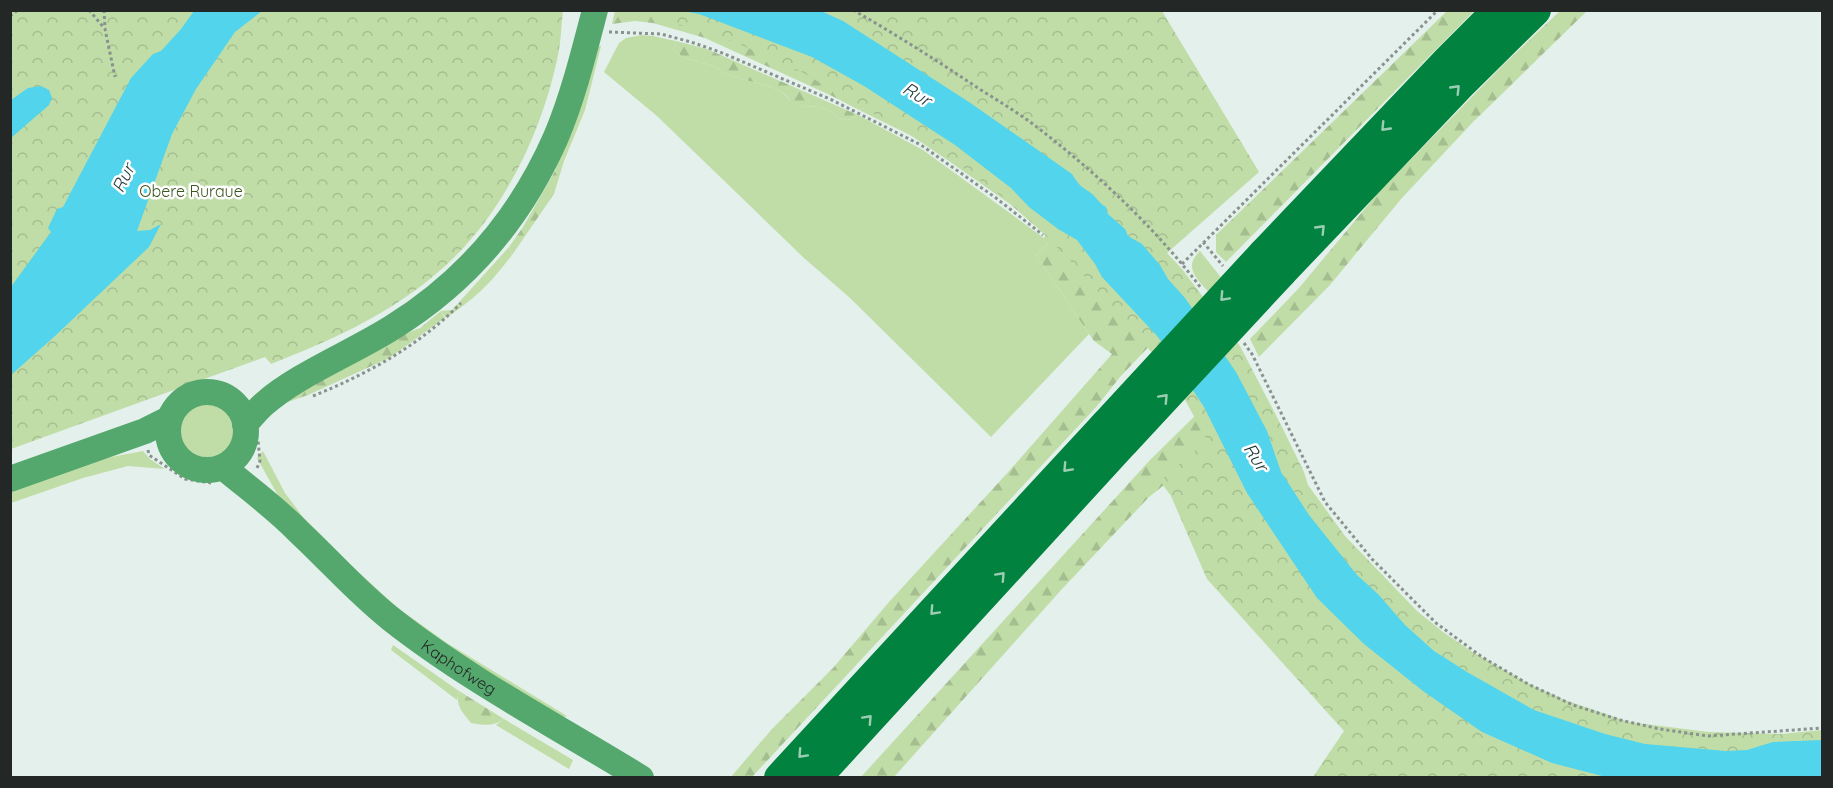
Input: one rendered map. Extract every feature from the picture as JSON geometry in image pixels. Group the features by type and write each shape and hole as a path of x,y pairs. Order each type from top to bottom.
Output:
{"highway":[{"path":"780,777 1115,433 1272,263 1449,60 1499,10"},
{"path":"1272,263 1535,10"},
{"path":"814,777 1115,433"}],"main road":[{"path":"245,424 264,403 298,380 365,345 419,312 462,276 489,247 512,216 555,137 592,20"},
{"path":"230,399 298,380"},
{"path":"207,392 230,399 240,410 245,424 245,442 232,458 208,470 193,468 180,460 171,447 167,433 169,419 179,403 195,393 207,392"},
{"path":"18,476 145,431 169,419"},
{"path":"18,476 147,444 171,447"},
{"name":"Kaphofweg","path":"232,458 298,531 359,592 428,647 641,777"}],"path":[{"path":"10,16 18,10"},
{"path":"89,10 105,29"},
{"path":"104,10 105,29 115,76"},
{"path":"853,10 906,40 1040,129 1133,210 1202,288"},
{"path":"1182,264 1438,10"},
{"path":"592,20 691,42 832,100 921,145 996,198 1043,235"},
{"path":"1203,242 1227,271"},
{"path":"1238,335 1252,354 1325,502 1372,559 1436,623 1482,657 1528,684 1573,705 1620,720 1660,729 1708,736 1822,728"}],"green space":[{"path":"683,10 873,91 864,108 859,110 705,38 653,23 635,21 612,24 615,11"},
{"path":"1561,10 1587,11 1472,123 1401,199 1330,285 1259,357 1250,339 1299,288 1378,193 1502,66"},
{"name":"Obere Ruraue","path":"11,11 563,11 558,54 549,91 527,151 512,180 476,233 455,257 431,278 374,317 292,356 271,364 265,357 11,449"},
{"path":"637,11 1162,11 1259,172 1167,253 1182,269 1240,346 1304,472 1308,485 1345,536 1417,611 1443,632 1471,651 1531,685 1565,700 1629,722 1709,732 1781,734 1822,730 1822,777 1313,777 1344,731 1207,579 1171,496 1160,481 1207,440 1178,387 1162,364 1080,271 1042,232 1000,195 948,157 800,71 732,41"},
{"path":"1447,11 1474,11 1226,262 1216,252 1216,235"},
{"path":"642,35 676,41 673,50 685,58 714,66 727,75 771,87 803,106 820,107 830,111 838,118 848,120 858,115 923,150 1044,238 1046,234 1010,204 946,159 912,136 859,110 864,108 873,91 913,119 1051,237 1046,246 1036,255 1089,334 991,437 849,297 804,258 657,116 604,72 619,43 626,38"},
{"path":"676,41 707,49 858,115 848,120 838,118 830,111 820,107 794,103 782,92 771,87 727,75 714,66 685,58 673,50"},
{"path":"596,45 601,46 585,110 564,161 559,151"},
{"path":"559,151 564,161 554,194 512,255 509,247 556,169"},
{"path":"1051,237 1158,337 1120,377 1097,406 752,777 730,778 772,729 833,668 889,602 1112,354 1094,341 1036,255 1046,246"},
{"path":"509,247 512,255 497,274 466,304 446,318 441,311 452,310"},
{"path":"1200,251 1223,280 1210,294 1192,268 1192,263"},
{"path":"441,311 445,318 389,358 308,395 285,403 274,404 394,338 420,328"},
{"path":"199,402 211,402 226,410 234,425 234,437 226,452 211,460 199,460 184,452 176,437 176,425 184,410"},
{"path":"1204,407 1247,493 1202,455 1149,497 1062,589 894,777 860,778 1150,460"},
{"path":"143,451 165,469 128,466 83,478 11,503 10,490 106,458"},
{"path":"263,451 285,493 303,517 398,608 447,643 567,716 558,719 413,627 280,499 257,458"},
{"path":"393,645 459,691 457,700 391,650"},
{"path":"459,691 504,719 484,725 471,723 459,704"},
{"path":"504,719 573,760 569,769 496,725"}],"water":[{"name":"Rur","path":"194,11 262,11 235,32 196,89 172,134 137,231 150,230 161,224 149,247 11,375 10,289 51,232 48,228 57,209 63,207 131,78 153,54 161,51"},
{"name":"Rur","path":"683,11 821,11 843,21 969,102 1072,174 1080,185 1106,207 1108,214 1125,229 1128,236 1142,244 1185,298 1236,372 1267,431 1281,472 1309,515 1357,575 1378,594 1405,625 1434,651 1534,710 1605,734 1645,744 1726,751 1747,750 1773,742 1822,740 1822,777 1606,777 1552,763 1482,732 1423,691 1364,644 1317,598 1247,493 1204,407 1158,337 1102,277 1077,240 1029,207 1011,188 955,145 864,86 812,57 699,14"},
{"path":"41,86 49,90 52,98 49,105 11,138 11,100 28,88"}]}
